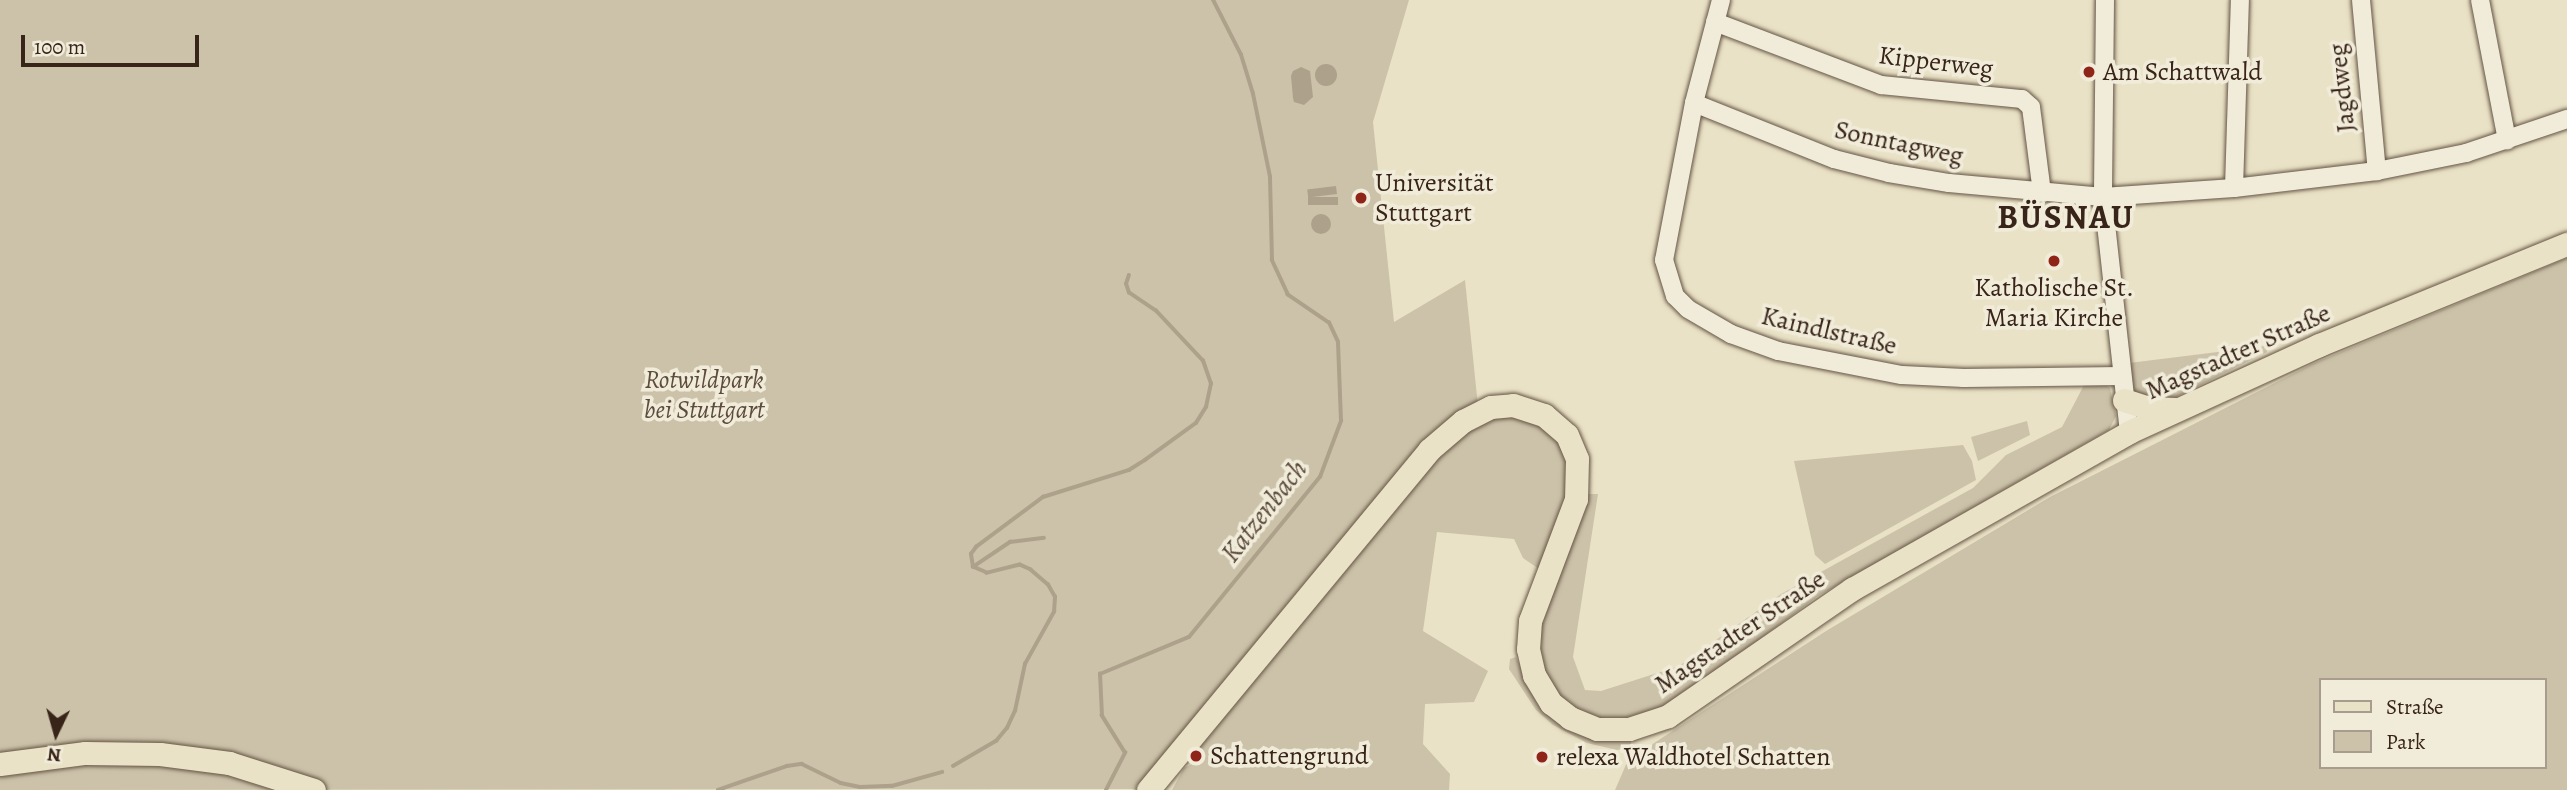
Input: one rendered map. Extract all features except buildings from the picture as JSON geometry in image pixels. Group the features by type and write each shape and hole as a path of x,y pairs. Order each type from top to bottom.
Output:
{"main road":[{"name":"Magstadter Straße","path":"1148,790 1429,450 1463,421 1492,407 1522,407 1544,415 1559,426 1574,451 1578,480 1576,499 1533,609 1528,649 1534,675 1550,703 1579,723 1609,730 1638,727 1668,716 1852,589 2129,432 2319,345 2567,244"},
{"path":"2123,400 2149,408 2178,409"},
{"path":"0,764 85,753 160,754 229,763 314,790"}],"street":[{"name":"Kaindlstraße","path":"1721,0 1693,103 1664,260 1675,296 1707,322 1777,351 1902,375 1964,379 2121,376"},
{"path":"2105,0 2103,197 2123,400 2129,432"},
{"path":"2234,188 2240,0"},
{"name":"Jagdweg","path":"2361,0 2377,171"},
{"path":"2480,0 2507,140"},
{"name":"Kipperweg","path":"1714,22 1881,85 2022,99 2031,107 2042,193"},
{"name":"Sonntagweg","path":"1693,103 1826,156 1889,173 2042,193 2103,197"},
{"path":"2103,197 2234,188 2377,171 2466,153 2567,119"}],"green space":[{"name":"Rotwildpark bei Stuttgart","path":"0,0 1409,0 1373,122 1394,322 1465,280 1478,406 1419,447 1137,789 0,790"},
{"path":"2567,258 2567,790 1615,790 1628,760 1826,631 2050,497 2312,364"},
{"path":"2266,346 2267,352 2174,398 2138,397 2133,388 2129,363"},
{"path":"2103,383 2110,388 2116,416 2109,430 1818,596 1673,704 1634,720 1600,720 1572,708 1550,687 1538,655 1538,632 1585,494 1598,494 1573,657 1585,690 1601,691 1679,666 1781,594 1973,488 2006,455 2062,427 2084,385"},
{"path":"1511,414 1550,429 1568,455 1570,486 1539,569 1523,558 1514,539 1437,532 1423,631 1488,671 1474,702 1425,704 1423,744 1450,774 1449,790 1172,790 1184,768 1194,763 1192,761 1200,750 1201,737 1417,474 1482,419"},
{"path":"2027,421 2030,435 1978,461 1971,437"},
{"path":"1963,445 1972,461 1976,480 1825,564 1815,555 1794,461"},
{"path":"1516,657 1529,687 1631,739 1631,747 1617,750 1587,743 1553,725 1536,710 1509,669 1510,659"}],"shaded area":[{"path":"1322,64 1330,64 1337,71 1337,79 1330,86 1322,86 1315,79 1315,71"},
{"path":"1301,67 1310,71 1313,97 1304,105 1294,102 1291,76 1293,71"},
{"path":"1336,186 1337,194 1308,197 1307,190"},
{"path":"1308,197 1338,197 1338,205 1308,205"},
{"path":"1317,214 1325,214 1331,224 1325,234 1317,234 1311,228 1311,220"}],"waterway":[{"name":"Katzenbach","path":"1106,790 1125,753 1102,716 1100,674 1189,637 1320,477 1341,421 1338,342 1329,323 1288,295 1272,260 1270,177 1253,94 1241,55 1213,0"},
{"path":"953,766 996,741 1007,728 1015,711 1025,664 1054,612 1055,597 1048,585 1031,570 1020,565 987,573 973,567 971,554 976,547 1043,497 1129,470 1145,460 1196,423 1206,407 1211,384 1203,361 1156,311 1129,293 1126,284 1129,275"},
{"path":"973,567 1010,542 1044,538"},
{"path":"718,790 787,766 802,764 841,783 860,787 892,786 942,772"}],"place":[{"name":"Am Schattwald","path":"2089,72"},
{"name":"Universität Stuttgart","path":"1361,198"},
{"name":"Katholische St. Maria Kirche","path":"2054,261"},
{"name":"Schattengrund","path":"1196,756"},
{"name":"relexa Waldhotel Schatten","path":"1542,757"}],"district":[{"name":"BÜSNAU","path":"2066,217"}]}
